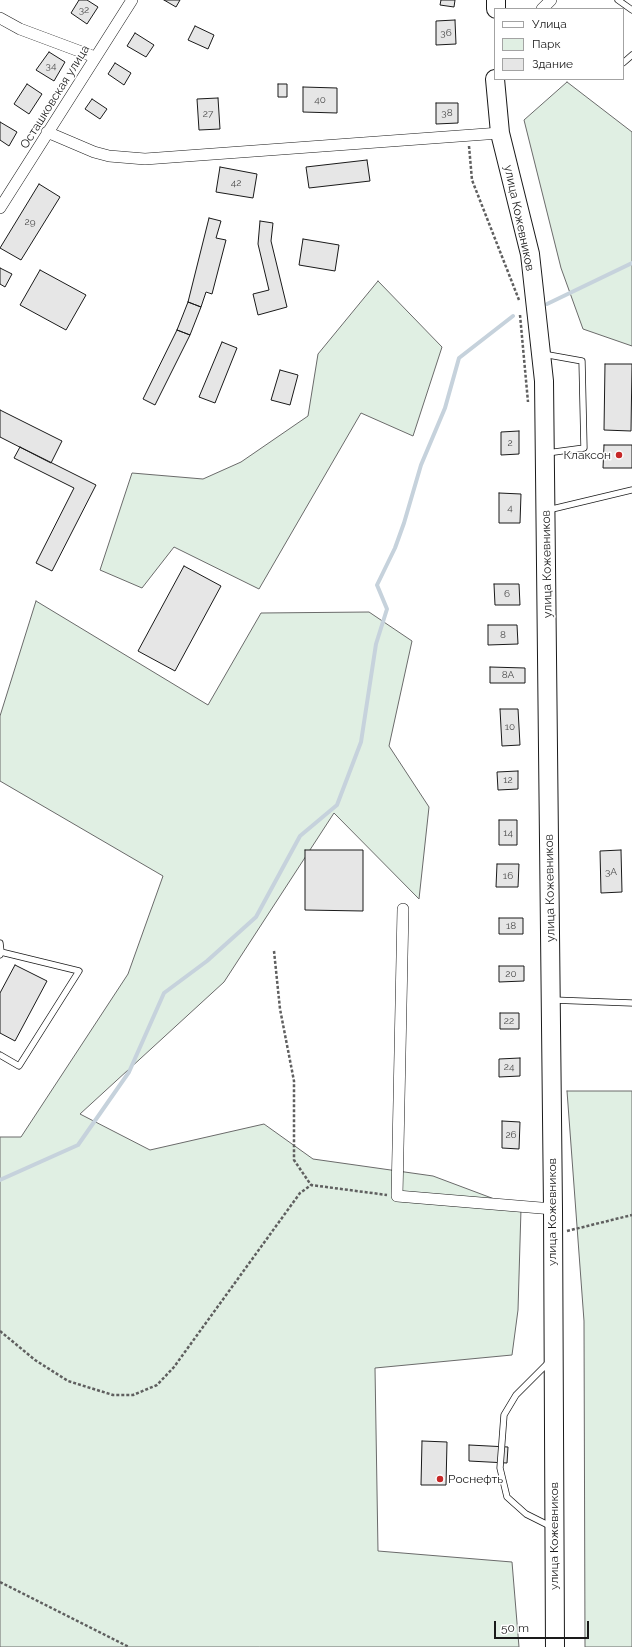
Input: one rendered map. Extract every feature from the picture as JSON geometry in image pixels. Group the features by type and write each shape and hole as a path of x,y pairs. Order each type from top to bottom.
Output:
{"main road":[{"name":"улица Кожевников","path":"495,80 500,133 530,254 544,381 553,1209 555,1647"}],"street":[{"name":"Осташковская улица","path":"0,208 132,0"},
{"path":"543,8 551,0"},
{"path":"0,18 20,29 95,57"},
{"path":"47,132 94,152 108,156 144,159 500,133"},
{"path":"403,909 397,1196 553,1209"}],"lane":[{"path":"618,0 632,10"},
{"path":"624,62 632,55"},
{"path":"541,353 582,361 584,448 545,453"},
{"path":"546,511 632,490"},
{"path":"0,943 1,954 79,970 19,1066 0,1055"},
{"path":"551,1000 632,1003"},
{"path":"553,1357 516,1395 504,1415 500,1468 508,1497 526,1514 554,1528"}],"path":[{"path":"274,951 280,1009 294,1081 294,1160 311,1185"},
{"path":"0,1331 35,1360 68,1381 113,1395 133,1395 157,1385 174,1367 300,1193 311,1185 397,1196"},
{"path":"552,1234 632,1215"},
{"path":"0,1582 129,1647"}],"green space":[{"path":"567,82 632,132 632,346 583,329 561,268 524,120"},
{"path":"378,281 442,347 413,436 361,413 259,589 174,547 142,588 100,570 132,473 203,479 241,462 308,416 318,354"},
{"path":"36,601 208,705 261,613 369,612 412,641 389,746 429,807 419,899 334,813 224,982 80,1114 150,1150 264,1124 313,1159 433,1176 521,1209 518,1310 512,1355 375,1368 378,1551 512,1562 519,1647 0,1647 0,1137 21,1137 128,974 163,876 0,781 0,716"},
{"path":"567,1091 632,1091 632,1647 585,1647 584,1321"}],"building":[{"path":"79,0 87,0 98,7 87,24 71,13"},
{"path":"164,0 180,0 176,7"},
{"path":"441,0 455,0 454,7 440,5"},
{"path":"455,20 456,44 436,45 436,21"},
{"path":"195,26 214,35 208,49 188,40"},
{"path":"135,33 154,45 146,57 127,46"},
{"path":"49,52 65,62 54,81 36,70"},
{"path":"115,63 131,73 124,85 108,74"},
{"path":"27,84 42,94 29,114 14,104"},
{"path":"278,84 287,84 287,97 278,97"},
{"path":"303,87 337,88 337,113 303,112"},
{"path":"218,98 220,129 199,130 197,99"},
{"path":"92,99 107,109 100,119 85,109"},
{"path":"436,103 458,103 458,123 436,124"},
{"path":"0,122 17,132 9,146 0,140"},
{"path":"367,160 370,181 309,188 306,167"},
{"path":"220,167 257,174 253,198 216,192"},
{"path":"39,184 60,197 21,260 0,248"},
{"path":"209,218 221,221 216,238 226,240 212,294 206,292 201,307 188,302"},
{"path":"260,221 273,223 271,241 287,307 258,315 253,294 269,290 258,244"},
{"path":"303,239 339,245 335,271 299,265"},
{"path":"0,268 12,274 5,287 0,284"},
{"path":"40,270 86,295 66,330 20,305"},
{"path":"188,302 201,307 190,335 177,330"},
{"path":"177,330 190,335 155,405 143,399"},
{"path":"222,342 237,348 215,403 199,397"},
{"path":"605,364 632,364 631,431 604,430"},
{"path":"280,370 298,375 290,405 271,400"},
{"path":"0,410 62,441 51,463 0,437"},
{"path":"519,431 519,454 501,455 501,432"},
{"path":"604,445 632,445 632,468 603,468"},
{"path":"20,447 96,485 52,571 36,563 74,488 14,458"},
{"path":"499,493 521,494 520,523 499,523"},
{"path":"184,566 221,586 175,671 138,651"},
{"path":"494,584 519,584 520,605 495,605"},
{"path":"488,625 517,625 518,644 488,645"},
{"path":"490,667 525,668 525,683 490,683"},
{"path":"500,709 518,709 520,745 502,746"},
{"path":"518,771 518,789 498,790 497,772"},
{"path":"499,820 517,820 517,845 499,845"},
{"path":"305,850 363,850 363,911 305,910"},
{"path":"621,850 622,892 601,893 600,851"},
{"path":"497,864 519,864 518,887 496,887"},
{"path":"499,918 523,918 523,934 499,934"},
{"path":"15,965 47,981 15,1041 0,1033 0,993"},
{"path":"499,966 524,966 524,981 499,982"},
{"path":"500,1013 519,1013 519,1029 500,1029"},
{"path":"520,1058 520,1076 499,1077 499,1059"},
{"path":"502,1121 520,1122 519,1149 502,1148"},
{"path":"422,1441 447,1442 446,1485 421,1485"},
{"path":"469,1445 508,1447 507,1463 469,1461"}],"waterway":[{"path":"547,304 632,263"},
{"path":"0,1180 78,1145 129,1072 164,993 207,961 256,917 300,836 337,805 361,742 376,644 387,609 377,585 395,548 421,465 445,408 459,358 513,316"}],"place":[{"name":"Клаксон","path":"619,455"},
{"name":"Роснефть","path":"440,1479"}]}
